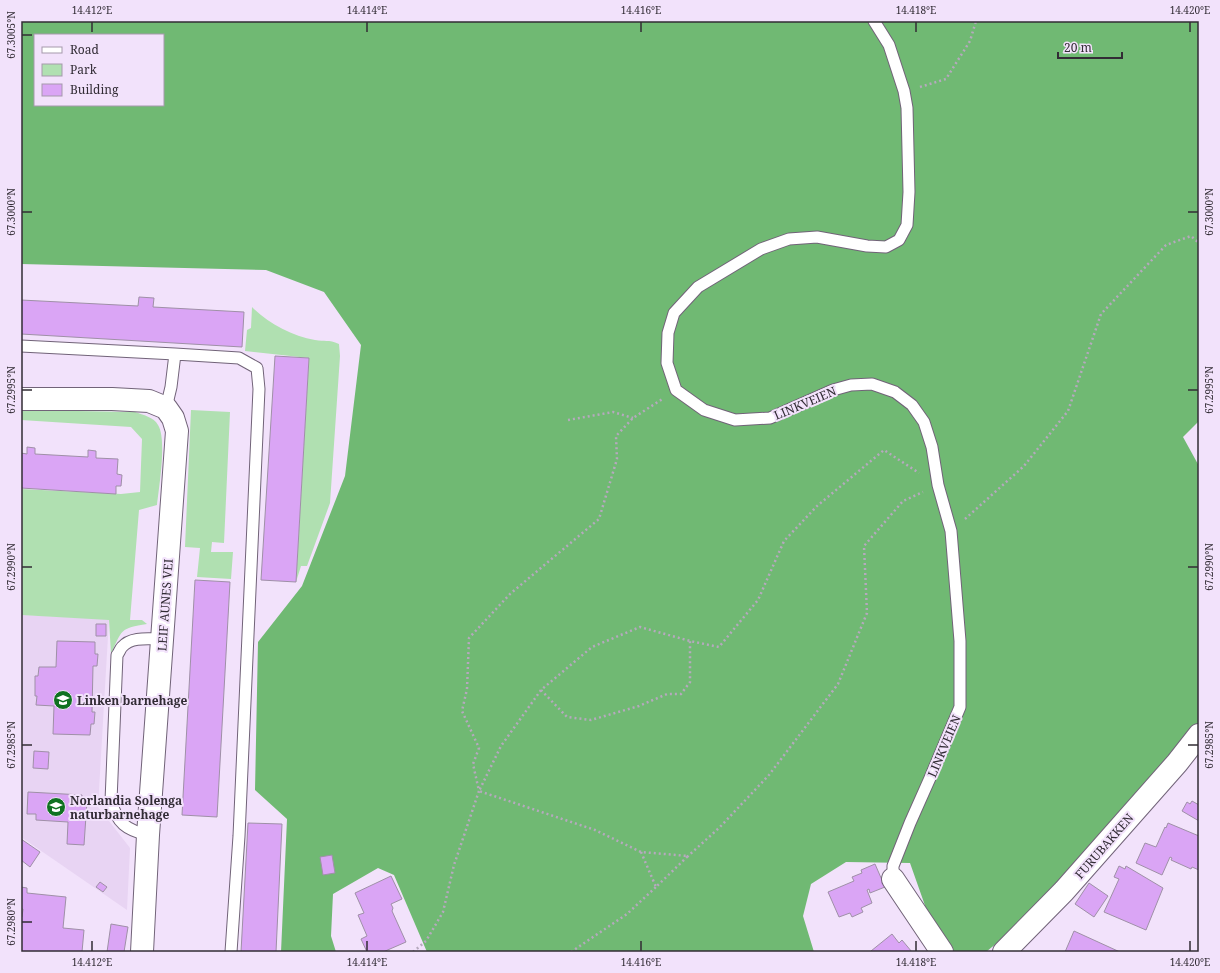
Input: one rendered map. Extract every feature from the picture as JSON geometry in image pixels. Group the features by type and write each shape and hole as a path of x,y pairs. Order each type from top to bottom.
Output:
{"street":[{"path":"21,399 112,399 149,401 166,408"},
{"name":"LEIF AUNES VEI","path":"142,952 148,835 177,431 173,418 166,408"},
{"name":"FURUBAKKEN","path":"1004,952 1064,891 1177,763 1199,735"},
{"name":"LINKVEIEN","path":"893,879 942,952"}],"lane":[{"path":"676,390 667,363 668,333 674,313 698,287 761,249 789,239 817,237 867,246 886,247 899,240 907,225 909,192 907,108 904,91 889,45 874,21"},
{"path":"21,346 239,358 257,368 259,389 239,828 231,952"},
{"path":"166,408 172,387 175,354"},
{"name":"LINKVEIEN","path":"676,390 704,410 735,420 770,418 833,390 851,385 872,384 895,392 912,405 924,422 932,447 938,485 951,531 960,641 960,707 893,866 893,879"},
{"path":"148,835 134,832 123,824 114,812 111,801 117,655 121,647 128,642 141,639 162,639"}],"path":[{"path":"904,91 946,79 970,41 976,21"},
{"path":"951,531 1024,466 1068,411 1101,314 1166,246 1191,236 1199,243"},
{"path":"479,791 472,764 479,748 462,711 467,689 469,638 510,594 599,519 617,459 616,436 633,418 676,390"},
{"path":"568,420 613,412 633,418"},
{"path":"413,952 426,941 443,912 454,865 479,791 501,746 541,690 592,647 640,627 690,641 720,647 758,600 784,541 817,506 884,450 938,485"},
{"path":"571,952 627,914 720,827 769,775 838,684 867,613 864,546 903,501 938,485"},
{"path":"541,690 567,717 591,720 640,706 667,694 681,694 690,682 690,641"},
{"path":"479,791 595,830 641,852 688,856"},
{"path":"641,852 656,887"}],"shaded area":[{"name":"Linken barnehage","path":"21,615 109,619 98,807 130,848 127,910 21,837"}],"green space":[{"path":"21,21 1199,21 1199,421 1183,437 1199,466 1199,726 1049,892 1004,937 986,952 952,952 928,914 910,863 846,862 811,884 803,916 814,952 427,952 394,875 378,868 333,894 331,936 336,952 281,952 287,819 255,790 258,642 302,586 345,476 361,345 324,292 266,270 21,264"},
{"path":"252,307 265,318 289,332 318,341 339,344 340,356 330,503 307,566 301,566 296,582 309,358 245,351 247,330 251,328"},
{"path":"21,410 135,412 154,420 161,432 162,464 157,505 139,510 130,620 142,620 147,624 132,627 123,632 117,640 111,654 109,620 21,615 21,489 121,494 140,492 142,439 131,427 21,420"},
{"path":"191,410 230,412 224,543 212,542 211,552 233,552 231,579 197,577 200,548 185,547"}],"building":[{"path":"139,297 154,298 153,307 244,312 242,347 21,334 21,300 138,306"},
{"path":"275,356 309,358 296,582 261,580"},
{"path":"27,447 35,448 35,454 88,457 88,450 96,451 96,458 118,459 117,474 122,475 121,486 116,486 116,494 21,488 21,453 27,454"},
{"path":"195,580 230,582 217,817 182,815"},
{"path":"96,624 106,624 106,636 96,636"},
{"path":"57,641 95,642 95,654 98,654 97,666 93,666 92,712 95,712 94,724 91,724 90,735 53,734 54,706 36,705 37,696 35,696 35,676 38,676 39,667 56,667"},
{"path":"34,751 49,752 48,769 33,768"},
{"path":"28,792 82,795 82,800 87,801 84,845 67,844 68,822 36,820 36,814 27,814"},
{"path":"1192,801 1199,805 1199,821 1182,811 1187,802 1190,804"},
{"path":"248,823 282,824 276,952 241,952"},
{"path":"1168,823 1199,836 1199,870 1192,867 1191,869 1171,860 1172,858 1170,857 1162,875 1136,863 1145,843 1156,847"},
{"path":"21,839 40,852 30,867 21,860"},
{"path":"332,855 335,873 323,875 320,857"},
{"path":"875,864 885,887 870,893 869,889 867,890 872,903 861,908 863,912 852,917 850,913 839,917 828,892 854,881 852,877 862,873 861,870"},
{"path":"1119,866 1125,869 1126,866 1163,888 1146,930 1104,912 1119,879 1114,877"},
{"path":"391,876 402,899 391,904 393,908 392,911 406,942 383,952 367,952 361,939 367,936 358,915 364,913 355,893"},
{"path":"100,882 107,887 103,892 96,887"},
{"path":"1089,883 1108,896 1094,917 1075,904"},
{"path":"21,887 27,888 27,893 66,897 63,928 84,930 82,952 21,952 21,917 23,909 21,909"},
{"path":"111,924 128,927 124,952 107,952"},
{"path":"1074,931 1120,952 1065,952"},
{"path":"892,934 899,943 902,940 912,952 871,951"}],"place":[{"name":"Linken barnehage","path":"63,700"},
{"name":"Norlandia Solenga naturbarnehage","path":"56,807"}]}
